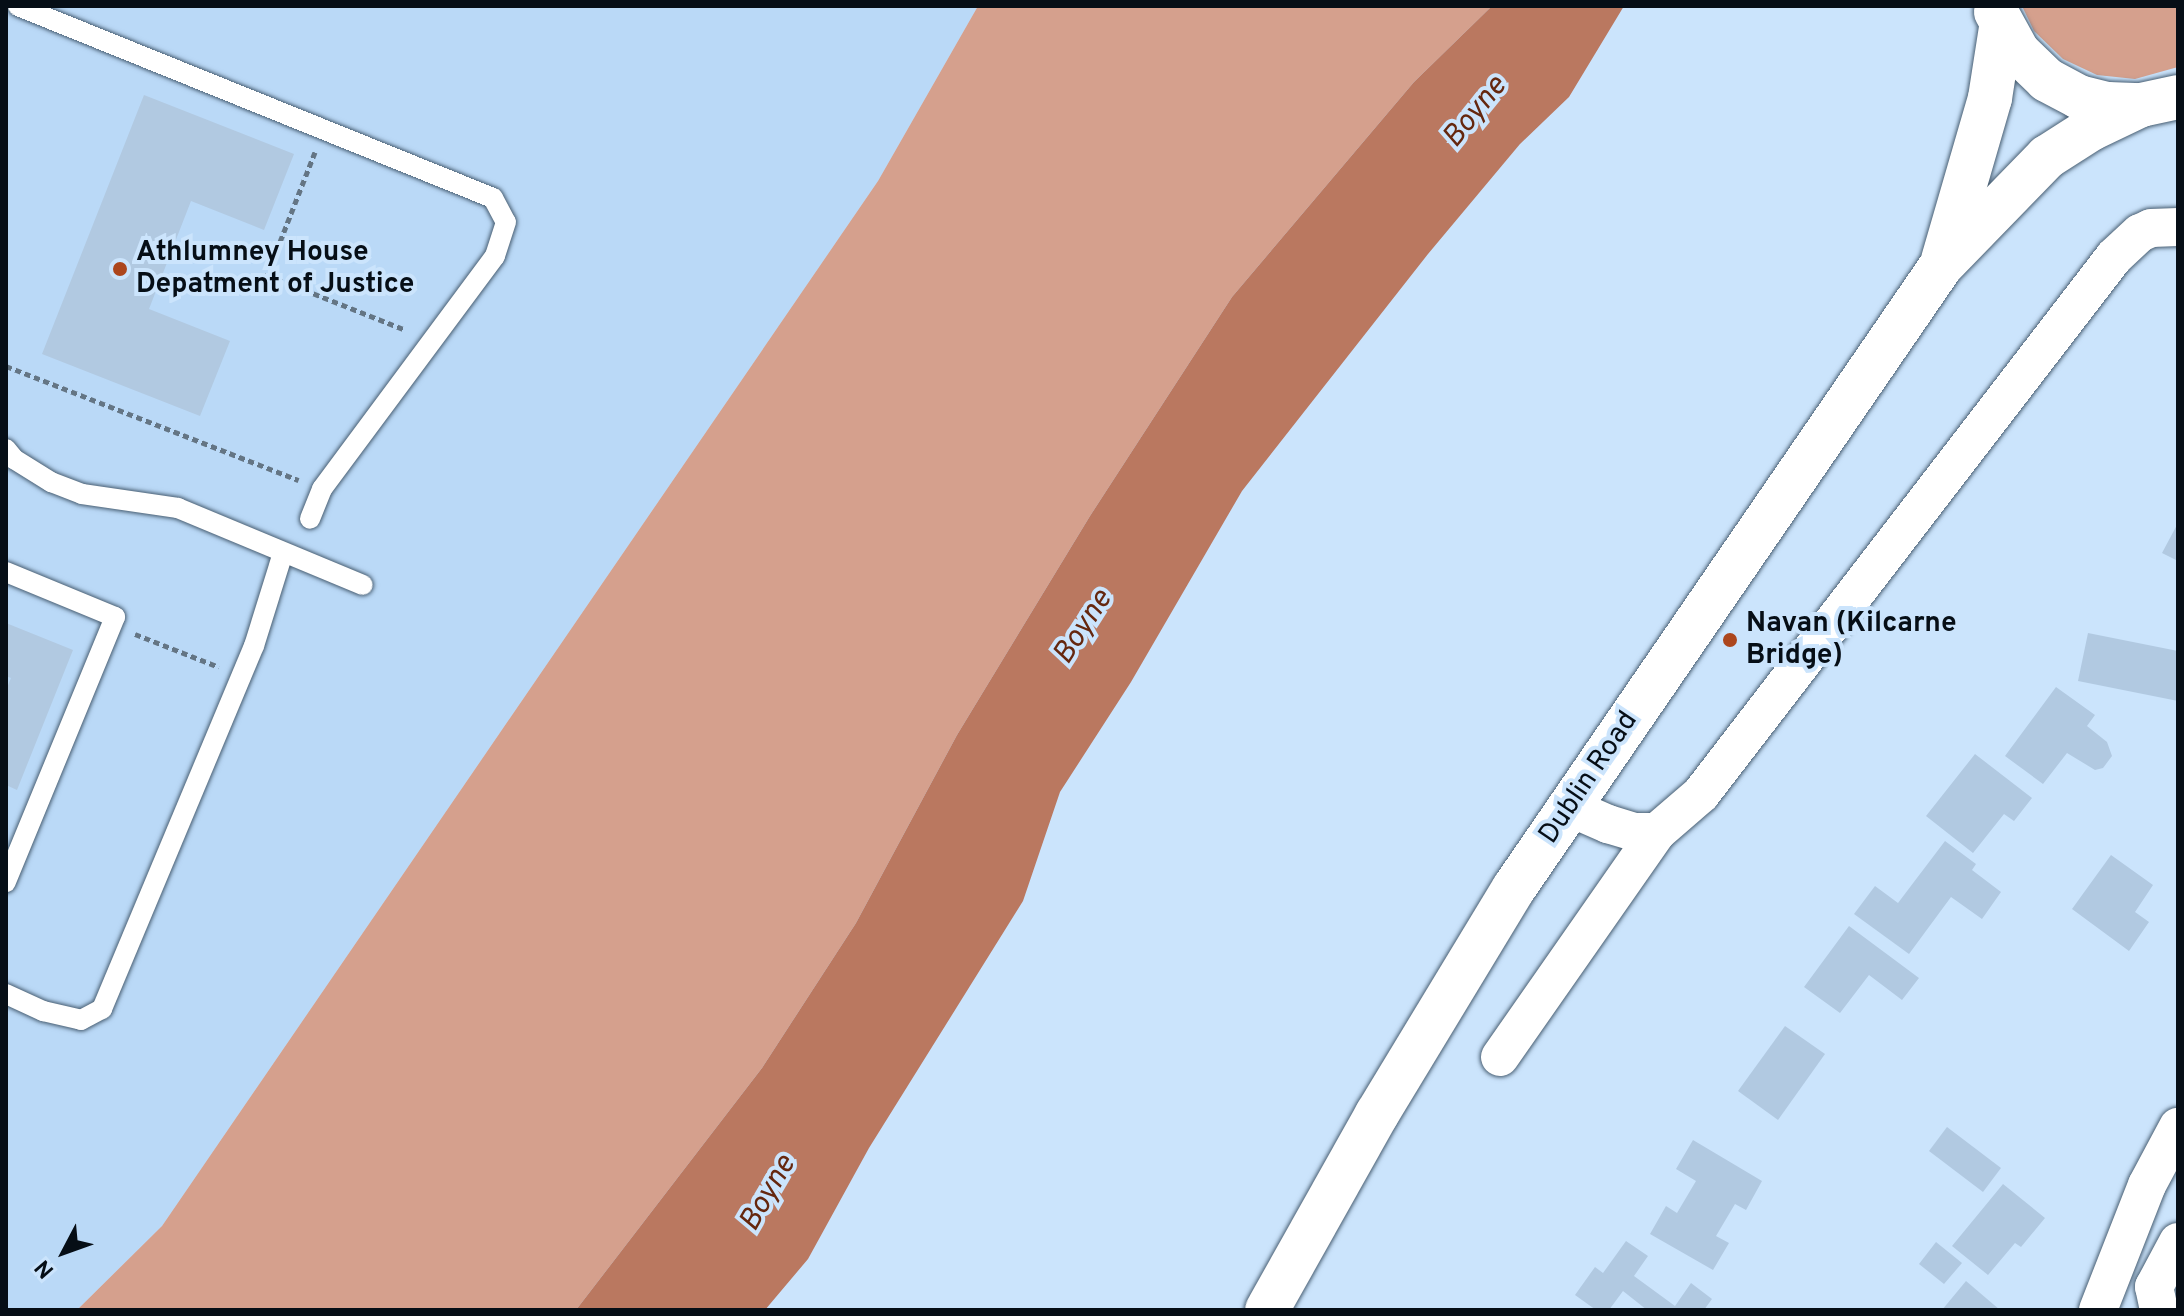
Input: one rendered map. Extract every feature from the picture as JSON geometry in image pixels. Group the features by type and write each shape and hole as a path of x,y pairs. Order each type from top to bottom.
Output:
{"main road":[{"path":"1998,17 2018,52 2047,80 2079,97 2108,104 2160,101"},
{"path":"1941,266 1990,98 1998,17"},
{"path":"1941,266 2047,157 2091,129 2160,101"},
{"name":"Dublin Road","path":"1267,1310 1385,1101 1514,888 1941,266"}],"street":[{"path":"1500,1057 1657,832 1701,794 2122,247 2151,228 2178,227"},
{"path":"1569,807 1635,832 1657,832"},
{"path":"2098,1310 2147,1185 2178,1127"},
{"path":"2159,1310 2154,1287 2178,1242"}],"lane":[{"path":"18,6 493,198 506,222 495,256 322,489 310,519"},
{"path":"6,449 14,459 51,482 82,494 178,508 363,585"},
{"path":"6,994 43,1011 81,1020 102,1009 242,676 283,553"},
{"path":"6,572 115,617 6,882"}],"path":[{"path":"324,129 267,275 432,340"},
{"path":"6,366 322,489"},
{"path":"112,625 242,676"}],"shaded area":[{"path":"6,6 978,6 878,181 162,1226 77,1310 6,1310"},
{"path":"978,6 1492,6 1414,82 1232,297 1090,516 957,735 856,923 762,1068 576,1310 77,1310 162,1226 878,181"},
{"path":"2022,6 2178,6 2178,67 2135,79 2097,75 2063,59 2034,31"}],"water":[{"name":"Boyne","path":"1492,6 1624,6 1569,97 1520,144 1428,254 1242,491 1131,682 1060,792 1023,901 869,1148 808,1259 765,1310 576,1310 762,1068 856,923 957,735 1090,516 1232,297 1414,82"}],"building":[{"name":"Athlumney House Depatment of Justice","path":"144,95 294,154 264,230 191,201 149,309 230,341 200,416 42,354"},
{"path":"2178,523 2178,561 2162,553"},
{"path":"6,623 73,650 17,790 6,785 6,690 11,678 6,676"},
{"path":"2088,633 2178,651 2178,701 2078,681"},
{"path":"2056,687 2095,715 2087,726 2107,742 2112,756 2103,768 2095,770 2067,753 2043,784 2005,756"},
{"path":"1975,754 2032,798 2014,821 2004,814 1973,853 1926,816"},
{"path":"1945,841 1976,864 1972,870 2001,892 1982,919 1951,897 1909,954 1854,914 1875,886 1898,903"},
{"path":"2111,855 2153,885 2135,912 2149,922 2129,951 2072,909"},
{"path":"1849,926 1919,978 1902,1000 1869,975 1840,1013 1804,987"},
{"path":"1785,1026 1825,1054 1778,1120 1738,1091"},
{"path":"1947,1127 2001,1168 1983,1192 1929,1151"},
{"path":"1693,1140 1762,1181 1746,1210 1735,1204 1716,1236 1729,1243 1713,1270 1650,1234 1666,1206 1677,1213 1696,1181 1676,1169"},
{"path":"2003,1184 2045,1218 2021,1247 2015,1243 1988,1275 1952,1246"},
{"path":"1626,1241 1648,1256 1634,1276 1675,1306 1691,1283 1712,1299 1704,1310 1647,1310 1623,1291 1609,1310 1596,1310 1575,1295 1595,1267 1603,1273"},
{"path":"1936,1242 1962,1263 1944,1284 1919,1264"},
{"path":"1966,1281 2000,1310 1942,1310"}],"place":[{"name":"Athlumney House Depatment of Justice","path":"120,269"},
{"name":"Navan (Kilcarne Bridge)","path":"1730,640"}]}
